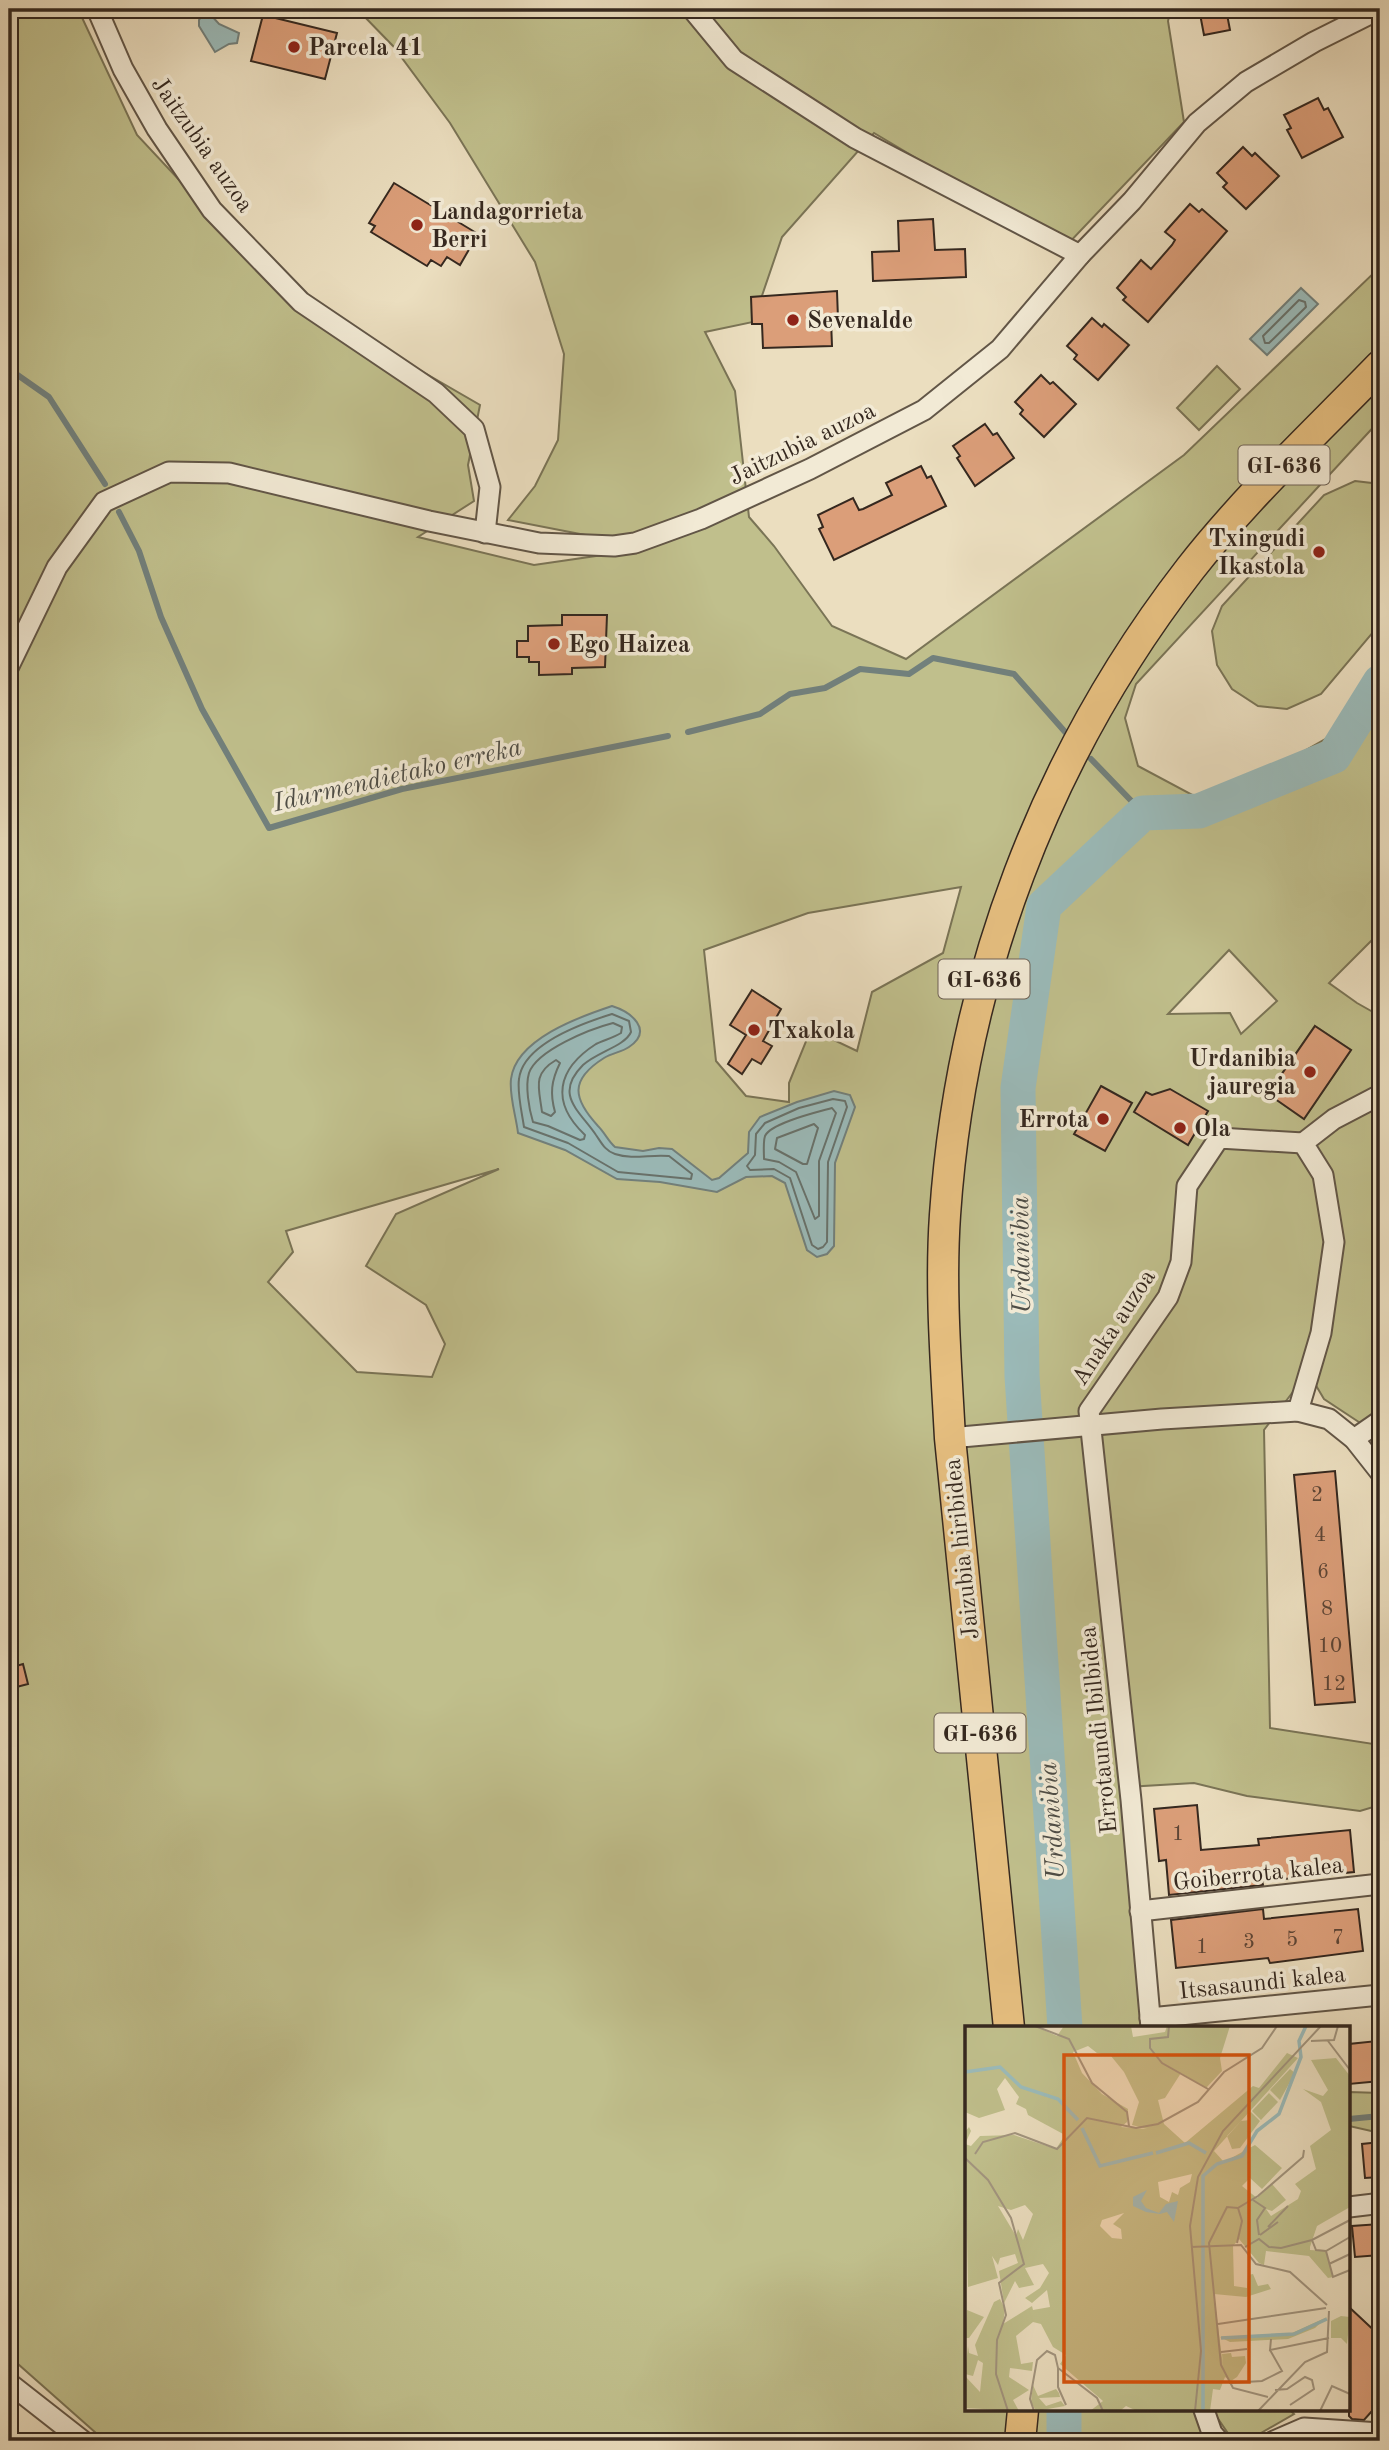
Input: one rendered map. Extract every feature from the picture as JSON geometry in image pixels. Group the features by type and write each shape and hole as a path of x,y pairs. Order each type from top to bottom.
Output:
{"main road":[{"name":"GI-636","path":"950,1438 943,1279 950,1156 974,1018 992,950 1022,864 1075,746 1112,682 1151,623 1192,568 1252,497 1380,366"},
{"name":"Jaizubia hiribidea","path":"950,1438 1009,2026"},
{"path":"1020,2441 1023,2412"}],"street":[{"name":"Jaitzubia auzoa","path":"97,9 123,69 157,129 212,210 301,302 436,393 474,429 490,487 485,533"},
{"path":"692,9 734,60 855,138 1080,255"},
{"name":"Jaitzubia auzoa","path":"9,666 57,566 104,502 169,472 229,473 485,533 539,543 614,546 635,543 701,519 810,469 925,410 1000,349 1080,255 1132,201 1197,123 1246,82 1314,42 1380,9"},
{"path":"1298,1411 1321,1334 1334,1242 1322,1175 1303,1143 1335,1119 1380,1095"},
{"name":"Anaka auzoa","path":"1090,1426 1088,1411 1168,1297 1181,1262 1187,1186 1219,1138 1303,1143"},
{"name":"Jaizubia hiribidea","path":"950,1438 1161,1419 1298,1411 1329,1419 1354,1439 1380,1472"},
{"path":"1354,1439 1380,1421"},
{"name":"Errotaundi Ibilbidea","path":"1090,1426 1129,1786 1150,2023"},
{"name":"Goiberrota kalea","path":"1140,1911 1380,1884"},
{"name":"Itsasaundi kalea","path":"1150,2023 1380,1995"},
{"path":"1350,2207 1374,2204"},
{"path":"9,2383 83,2441"},
{"path":"1205,2412 1212,2433 1219,2441"},
{"path":"1274,2441 1304,2428 1380,2433"}],"shaded area":[{"path":"9,9 78,9 137,135 283,291 480,405 468,465 474,501 418,537 534,565 630,551 616,541 508,520 535,486 558,440 564,354 535,262 450,123 393,46 357,9 1171,9 1168,21 1184,122 1065,247 874,133 782,237 753,322 705,332 735,391 749,517 774,546 832,626 906,659 1184,455 1380,267 1380,420 1136,684 1125,718 1138,766 1196,797 1250,782 1334,734 1380,703 1380,932 1329,983 1380,1016 1380,1436 1324,1399 1308,1372 1264,1430 1270,1728 1373,1744 1380,1732 1380,1805 1360,1811 1247,1796 1194,1783 1127,1787 1151,2026 965,2026 965,2412 1206,2412 1212,2433 1188,2441 105,2441 9,2356 9,2256 15,2248 9,2240","holes":["961,887 943,953 872,992 857,1051 811,1029 789,1083 789,1102 746,1096 716,1061 704,950 808,913","1229,950 1277,1001 1241,1034 1230,1013 1168,1014","1315,1026 1351,1050 1304,1118 1268,1094","499,1169 396,1214 366,1266 426,1305 445,1344 432,1377 357,1372 268,1282 293,1252 286,1231"]},
{"path":"1217,366 1240,389 1199,430 1177,408"},
{"path":"1355,481 1380,484 1380,624 1321,694 1287,709 1258,706 1232,689 1217,665 1212,631 1222,606 1324,495"},
{"path":"1350,2092 1380,2093 1380,2133 1350,2126"},
{"path":"1213,2412 1294,2414 1247,2441 1232,2439"}],"water":[{"path":"209,13 219,24 239,33 237,43 229,44 215,52 199,26 203,14"},
{"path":"1301,288 1318,304 1267,355 1250,339"},
{"path":"612,1006 637,1022 640,1034 629,1047 607,1056 593,1066 580,1082 579,1090 583,1107 615,1147 643,1151 672,1149 712,1180 719,1178 748,1153 749,1132 760,1117 834,1091 850,1095 855,1107 835,1163 834,1246 827,1254 817,1257 807,1250 785,1183 772,1176 746,1177 717,1192 660,1182 617,1179 565,1150 518,1133 511,1079 515,1065 524,1052 536,1041 567,1023"}],"building":[{"path":"1226,9 1230,30 1204,35 1200,14"},
{"name":"Parcela 41","path":"263,15 337,33 325,79 251,61"},
{"path":"1318,98 1324,110 1328,108 1343,137 1302,158 1287,130 1291,128 1284,115"},
{"path":"1243,147 1252,156 1255,153 1279,176 1246,209 1223,187 1227,183 1217,173"},
{"name":"Landagorrieta Berri","path":"394,183 478,234 460,265 447,257 441,266 431,260 427,266 371,232 375,226 369,223"},
{"path":"1190,204 1199,212 1202,209 1227,231 1148,322 1123,300 1126,297 1117,288 1141,260 1151,269 1172,245 1175,240 1165,232"},
{"path":"933,219 935,250 965,249 966,277 873,281 872,252 899,251 898,221"},
{"name":"Sevenalde","path":"837,291 838,319 831,320 832,346 763,348 762,324 752,324 751,297"},
{"path":"1092,318 1102,327 1104,324 1129,345 1098,380 1074,359 1077,355 1067,346"},
{"path":"1041,375 1050,384 1053,382 1076,404 1044,437 1020,414 1023,410 1015,402"},
{"path":"985,424 993,435 997,433 1014,458 975,486 957,458 960,456 953,446"},
{"path":"921,466 927,478 931,476 946,506 834,560 819,529 823,527 818,515 853,498 859,510 863,509 892,495 886,483"},
{"name":"Ego Haizea","path":"562,615 607,615 605,667 572,668 572,674 539,675 539,662 529,662 529,657 517,657 517,641 528,641 528,626 562,625"},
{"name":"Txakola","path":"752,990 781,1009 763,1041 772,1046 761,1064 752,1059 742,1074 728,1064 746,1035 730,1025"},
{"name":"Urdanibia jauregia","path":"1315,1026 1351,1050 1304,1119 1268,1094"},
{"name":"Errota","path":"1101,1086 1132,1103 1105,1151 1074,1134"},
{"name":"Ola","path":"1170,1089 1208,1111 1188,1145 1134,1112 1146,1092 1152,1095"},
{"path":"1335,1471 1355,1702 1315,1705 1294,1475"},
{"path":"23,1664 28,1684 9,1689 9,1668"},
{"path":"1197,1805 1201,1850 1259,1845 1258,1839 1350,1830 1354,1872 1262,1881 1263,1885 1169,1895 1166,1860 1159,1861 1154,1809"},
{"path":"1263,1909 1264,1919 1358,1909 1363,1951 1270,1963 1268,1958 1176,1968 1171,1920"},
{"path":"1377,2041 1380,2081 1350,2084 1350,2044"},
{"path":"1380,2142 1380,2177 1365,2178 1362,2144"},
{"path":"1380,2224 1380,2255 1355,2257 1352,2226"},
{"path":"1350,2308 1380,2336 1380,2402 1364,2420 1352,2419 1349,2416"}],"waterway":[{"name":"Idurmendietako erreka","path":"9,369 49,397 105,484"},
{"name":"Idurmendietako erreka","path":"119,512 139,551 161,617 202,709 269,828 402,789 668,736"},
{"name":"Idurmendietako erreka","path":"688,732 760,714 790,694 825,688 860,669 909,674 933,658 1014,674 1066,733"},
{"name":"Urdanibia","path":"1065,2026 1022,1376 1018,1088 1044,906 1143,813 1199,811 1334,756 1380,682"},
{"name":"Idurmendietako erreka","path":"1091,759 1143,813"},
{"path":"1350,2119 1380,2116"},
{"name":"Urdanibia","path":"1064,2412 1064,2441"}],"place":[{"name":"Parcela 41","path":"294,47"},
{"name":"Landagorrieta Berri","path":"417,225"},
{"name":"Sevenalde","path":"793,320"},
{"name":"Txingudi Ikastola","path":"1319,552"},
{"name":"Ego Haizea","path":"554,644"},
{"name":"Txakola","path":"754,1030"},
{"name":"Urdanibia jauregia","path":"1310,1072"},
{"name":"Errota","path":"1103,1119"},
{"name":"Ola","path":"1180,1128"}]}
